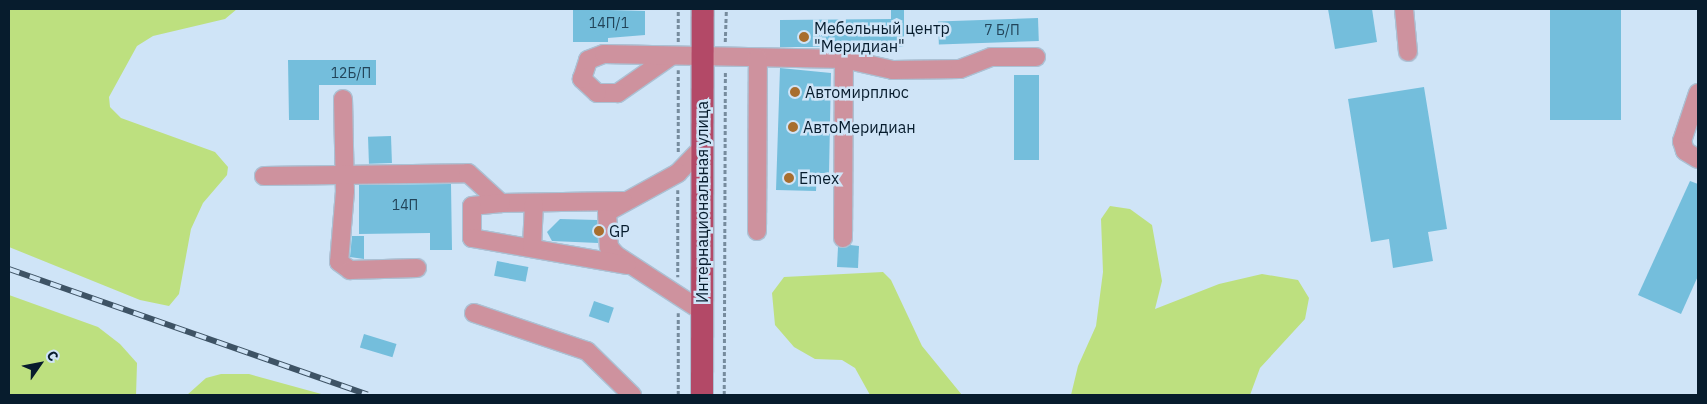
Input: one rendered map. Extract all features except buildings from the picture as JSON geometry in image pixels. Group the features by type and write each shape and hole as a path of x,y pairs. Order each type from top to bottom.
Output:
{"main road":[{"name":"Интернациональная улица","path":"702,9 702,395"}],"street":[{"path":"1404,9 1408,52"},
{"path":"674,56 844,58 893,70 951,69 991,57 1036,57"},
{"path":"757,231 758,58"},
{"path":"843,238 844,58"},
{"path":"1698,93 1682,141 1685,151 1698,159"},
{"path":"343,98 345,174 337,256 343,267 417,268"},
{"path":"701,149 678,173 623,201 607,212 609,247 634,266 678,292 702,311"},
{"path":"264,176 468,173 501,203"},
{"path":"623,201 501,203 472,206 472,238 634,266"},
{"path":"532,248 534,203"},
{"path":"474,312 587,351 632,395"}],"path":[{"path":"678,9 674,56 678,173 678,395"},
{"path":"724,395 726,9"}],"green space":[{"path":"9,9 237,9 225,19 153,36 137,46 109,97 110,107 121,118 215,152 228,167 227,175 203,203 191,229 179,294 169,306 140,300 9,247"},
{"path":"1110,206 1130,209 1152,225 1162,281 1155,309 1219,284 1262,274 1298,280 1309,298 1305,319 1260,368 1250,395 1071,395 1078,366 1096,326 1103,272 1101,219"},
{"path":"883,272 891,280 922,346 962,395 870,395 855,368 842,360 815,359 794,347 775,325 772,293 784,277"},
{"path":"9,295 98,327 120,344 137,363 136,395 9,395"},
{"path":"221,374 249,374 325,395 187,395 206,378"}],"railway":[{"path":"9,269 368,395"}],"place":[{"name":"Мебельный центр \"Меридиан\"","path":"804,37"},
{"name":"Автомирплюс","path":"795,92"},
{"name":"АвтоМеридиан","path":"793,127"},
{"name":"Emex","path":"789,178"},
{"name":"GP","path":"599,231"}]}
